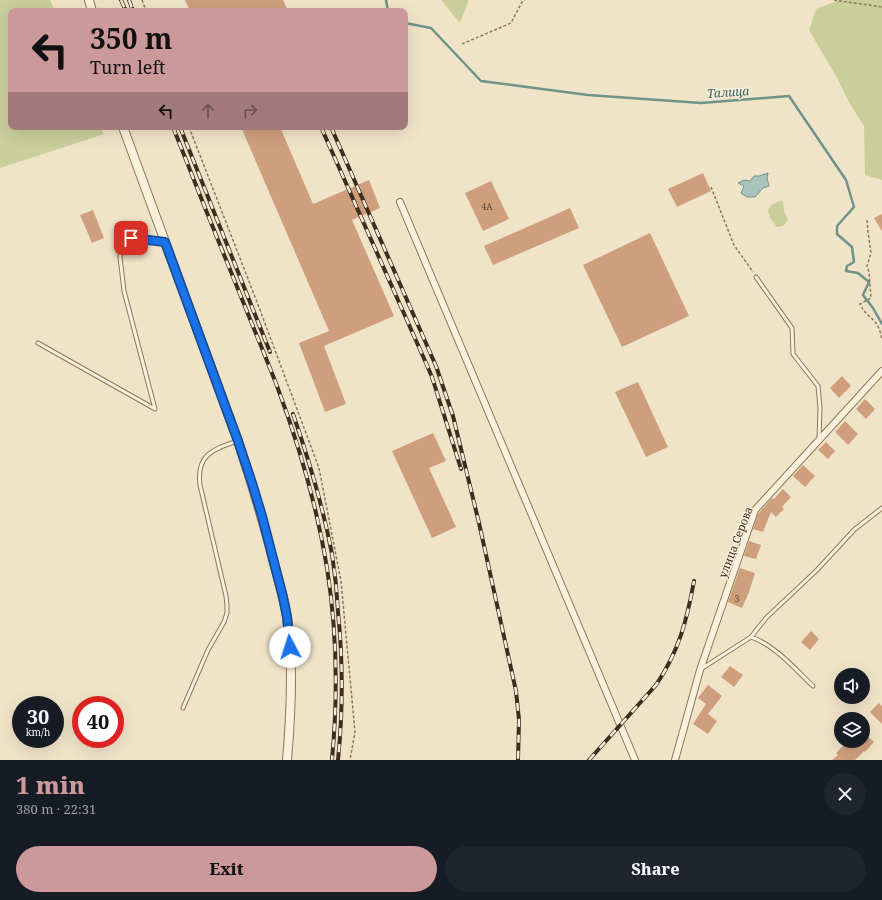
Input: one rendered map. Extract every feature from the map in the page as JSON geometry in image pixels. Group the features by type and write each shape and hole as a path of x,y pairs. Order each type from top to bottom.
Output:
{"street":[{"path":"124,130 238,441 262,516 287,617 291,680 287,760"},
{"path":"400,202 634,760"},
{"name":"улица Серова","path":"675,760 700,670 756,510 882,371"}],"lane":[{"path":"38,343 155,409 124,291 120,256 121,245 124,240 131,238 165,242"},
{"path":"756,277 792,328 794,354 818,386 820,408 819,441"},
{"path":"184,708 208,650 222,627 227,613 226,596 198,475 200,466 209,453 216,448 238,441"},
{"path":"700,670 751,636 766,618 816,571 855,530 882,508"},
{"path":"751,636 766,644 785,659 814,686"}],"path":[{"path":"462,44 511,23 522,2 525,0"},
{"path":"834,0 882,7"},
{"path":"190,130 319,468 341,581 355,732 350,760"},
{"path":"711,187 734,245 756,277"},
{"path":"867,220 871,252 867,266 870,272 871,298 860,304 864,312 876,323 882,340"}],"green space":[{"path":"0,0 50,0 54,8 8,8 8,130 102,130 104,134 0,168"},
{"path":"441,0 469,0 460,23"},
{"path":"839,0 882,0 882,180 865,175 864,126 850,104 837,78 809,30 816,9"},
{"path":"779,201 783,201 784,211 788,220 783,226 777,227 770,218 768,210 771,205"}],"water":[{"path":"768,173 767,178 769,186 763,188 755,197 747,197 741,193 744,186 738,183 744,180 750,181 754,176"}],"building":[{"path":"185,0 283,0 287,8 189,8"},
{"path":"242,130 281,130 313,204 369,180 380,208 352,220 394,316 324,346 346,404 325,412 299,343 329,331"},
{"path":"703,173 711,191 677,207 668,189"},
{"path":"491,181 509,219 483,231 465,193"},
{"path":"570,208 579,228 493,265 484,246"},
{"path":"93,210 104,238 92,243 80,215"},
{"path":"882,214 882,231 874,218"},
{"path":"650,233 689,316 622,347 583,265"},
{"path":"842,376 851,386 839,398 830,388"},
{"path":"638,382 668,447 646,457 615,392"},
{"path":"865,399 875,409 866,419 856,409"},
{"path":"845,421 858,434 848,445 835,432"},
{"path":"433,433 446,461 429,468 456,527 432,538 392,451"},
{"path":"826,442 835,451 828,459 818,450"},
{"path":"803,465 815,476 805,487 793,476"},
{"path":"783,489 791,497 782,507 784,509 776,517 771,512 763,532 753,529 758,514 772,498 774,499"},
{"path":"749,541 761,545 756,559 744,556"},
{"path":"740,568 755,573 742,608 728,602"},
{"path":"811,631 819,639 810,650 801,642"},
{"path":"730,666 743,675 734,687 721,677"},
{"path":"708,685 722,696 708,714 717,721 708,734 693,724 706,704 698,698"},
{"path":"879,703 882,706 882,724 870,712"},
{"path":"870,738 874,742 870,746"},
{"path":"841,748 869,748 855,760 832,760 838,755 836,753"}],"waterway":[{"name":"Талица","path":"386,0 387,8"},
{"name":"Талица","path":"408,24 431,28 481,81 588,95 701,103 789,96 846,180 854,207 837,226 837,234 852,247 854,262 847,266 846,271 858,273 869,282 863,295 873,308 882,324"}],"railway":[{"path":"121,0 125,8"},
{"path":"129,0 132,8"},
{"path":"174,130 277,386 293,431 313,499 327,568 335,640 336,688 332,760"},
{"path":"181,130 270,352"},
{"path":"322,130 432,377 461,469"},
{"path":"332,130 436,366 453,416 479,523 516,691 519,720 518,760"},
{"path":"293,414 320,501 334,568 342,667 342,705 338,760"},
{"path":"589,760 656,685 664,672 671,660 681,635 694,581"}],"route":[{"path":"131,238 165,242 252,483 283,597 290,647"}]}
